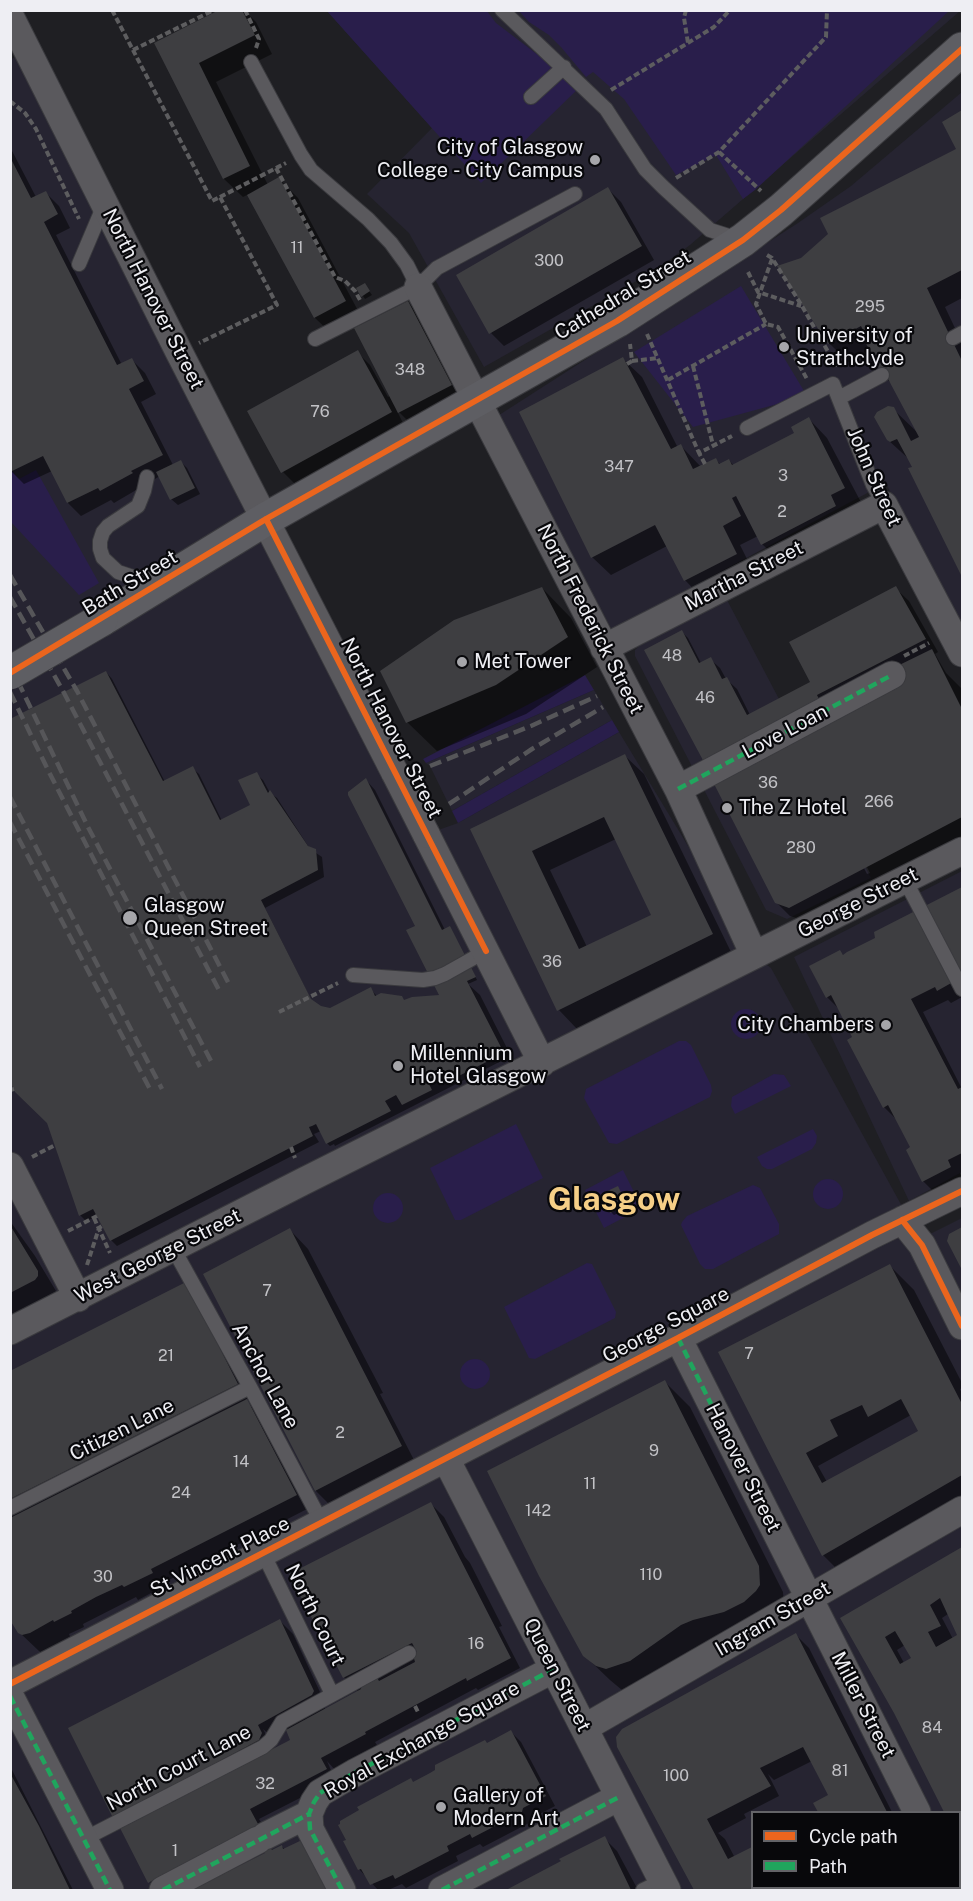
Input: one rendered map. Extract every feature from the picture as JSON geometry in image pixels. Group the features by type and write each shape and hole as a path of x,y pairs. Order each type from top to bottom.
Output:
{"street":[{"name":"North Hanover Street","path":"10,16 19,55 105,205 542,1063"},
{"name":"Cathedral Street","path":"266,519 617,321 742,240 781,210 963,49"},
{"name":"North Frederick Street","path":"418,287 678,789 754,956"},
{"name":"Martha Street","path":"604,648 884,505"},
{"name":"John Street","path":"884,505 963,653"},
{"name":"Bath Street","path":"10,673 266,519"},
{"name":"Love Loan","path":"678,789 892,675"},
{"name":"George Street","path":"754,956 963,851"},
{"path":"542,1063 754,956"},
{"name":"West George Street","path":"10,1331 542,1063"},
{"path":"10,1166 78,1298"},
{"name":"George Square","path":"446,1459 902,1220 963,1191"},
{"path":"902,1220 922,1245 963,1326"},
{"name":"Hanover Street","path":"678,1338 808,1599"},
{"name":"St Vincent Place","path":"10,1684 446,1459"},
{"name":"Queen Street","path":"446,1459 619,1797 658,1887"},
{"name":"Ingram Street","path":"584,1728 963,1510"},
{"name":"Miller Street","path":"808,1599 916,1811"},
{"name":"Royal Exchange Square","path":"342,1890 310,1828 309,1814 316,1798 326,1788 554,1669"},
{"path":"10,1696 110,1890"},
{"path":"441,1890 619,1797"},
{"path":"164,1890 309,1814"}],"lane":[{"path":"502,10 606,109 645,169 663,187 710,230 742,240"},
{"path":"251,62 301,155 321,180 368,219 391,243 407,265 418,287"},
{"path":"531,97 564,67"},
{"path":"315,339 418,287 437,268 575,194"},
{"path":"79,264 105,205"},
{"path":"839,398 882,375"},
{"path":"747,428 833,384"},
{"name":"John Street","path":"833,384 873,485 884,505"},
{"path":"147,477 138,506 102,532 100,549 110,566 124,575 168,579"},
{"path":"905,880 963,989"},
{"path":"353,975 423,980 435,978 486,951"},
{"name":"Anchor Lane","path":"173,1248 322,1523"},
{"name":"Citizen Lane","path":"10,1508 250,1387"},
{"name":"North Court","path":"263,1553 332,1694"},
{"name":"North Court Lane","path":"84,1839 263,1747 271,1740 282,1722 409,1653"}],"path":[{"path":"112,10 118,17 212,201 301,155"},
{"path":"133,50 214,10"},
{"path":"245,10 259,39"},
{"path":"687,10 684,18 688,43"},
{"path":"595,99 714,27 730,10"},
{"path":"663,187 719,152 826,37 827,10"},
{"path":"10,101 25,113 36,129 82,225"},
{"path":"719,152 781,210"},
{"path":"276,168 335,277 345,281 355,291"},
{"path":"179,352 277,305 220,197"},
{"path":"742,240 772,258 835,364 833,384"},
{"path":"766,324 756,304 758,292 772,258"},
{"path":"748,272 758,292 802,306"},
{"path":"668,381 766,324 778,327 815,394"},
{"path":"647,334 705,464"},
{"path":"630,344 632,361"},
{"path":"627,364 632,361 658,358"},
{"path":"693,366 713,445"},
{"path":"699,453 747,428"},
{"path":"908,654 927,644"},
{"path":"279,1012 353,975"},
{"path":"86,1222 95,1217 106,1244"}],"shaded area":[{"name":"City of Glasgow College - City Campus","path":"327,11 960,11 690,245 654,271 484,367 409,233 367,194 432,128"},
{"path":"327,11 487,11 496,23 580,87 481,183"},
{"path":"519,11 949,11 743,199 716,155 676,175 624,99 593,72 586,77 549,35 529,22"},
{"path":"28,50 427,834 458,823 619,732 754,955 771,968 920,1239 962,1218 962,1890 11,1890 10,60"},
{"name":"University of Strathclyde","path":"962,92 962,642 886,483 612,630 496,417 798,223 851,186"},
{"path":"741,286 807,396 693,427 634,352"},
{"path":"36,470 99,583 79,595 11,522 10,472 12,471 19,479"},
{"path":"727,600 790,720 821,703 817,695 926,639 940,665 870,700 820,778 871,878 787,919 766,910 635,656 635,650 639,646"},
{"path":"585,675 594,690 426,763 423,759"},
{"path":"594,690 612,720 452,811 430,766 426,763"},
{"path":"612,720 619,732 458,823 452,811"},
{"name":"City Chambers","path":"962,871 962,1172 909,1201 794,957"},
{"path":"746,1009 757,1013 761,1024 757,1035 746,1039 735,1035 731,1024 735,1013"},
{"path":"679,1041 686,1041 691,1045 711,1085 710,1097 617,1144 609,1143 584,1098 586,1089"},
{"path":"774,1074 784,1075 791,1086 735,1114 731,1106 732,1097"},
{"path":"516,1124 543,1178 461,1220 455,1220 430,1168"},
{"path":"813,1129 817,1136 812,1149 772,1169 762,1166 757,1157"},
{"path":"623,1170 642,1208 604,1228 585,1190"},
{"path":"828,1179 839,1183 843,1194 839,1205 828,1209 817,1205 813,1194 817,1183"},
{"path":"753,1185 760,1188 779,1224 779,1234 713,1269 705,1269 700,1264 681,1225 682,1222 687,1216"},
{"path":"388,1193 399,1197 403,1208 399,1219 388,1223 377,1219 373,1208 377,1197"},
{"path":"587,1263 592,1264 616,1312 615,1318 535,1359 529,1358 504,1307"},
{"path":"475,1359 486,1363 490,1374 486,1385 475,1389 464,1385 460,1374 464,1363"}],"building":[{"path":"219,10 242,10 255,35 199,63 250,166 223,179 154,43"},
{"path":"962,110 962,270 927,288 962,361 962,577 908,468 912,467 897,439 890,442 887,440 874,417 877,412 888,406 894,407 911,441 919,437 861,334 864,332 861,326 828,344 777,266 801,258 828,234 820,218 956,149 942,122"},
{"path":"10,157 31,198 46,191 58,214 44,222 117,365 132,358 144,381 129,389 163,455 131,471 133,473 100,491 98,488 67,503 43,456 10,472"},
{"path":"279,177 346,301 314,318 247,195"},
{"path":"608,187 642,246 489,334 456,275"},
{"path":"365,283 370,291 361,297 356,288"},
{"path":"408,301 452,385 398,413 354,328"},
{"path":"358,350 392,412 281,473 247,411"},
{"path":"623,357 671,449 681,444 693,469 716,458 719,464 729,459 732,465 794,433 791,427 809,417 845,488 831,495 836,506 761,545 736,496 732,498 741,516 723,526 737,554 684,581 655,525 591,558 519,412"},
{"path":"181,460 195,488 170,500 156,472"},
{"path":"896,586 926,639 817,695 821,703 705,764 644,650 682,630 699,663 711,657 722,679 727,677 747,715 810,682 789,642"},
{"name":"Met Tower","path":"542,587 568,637 496,685 406,723 380,671 454,620"},
{"path":"932,649 962,709 962,817 789,908 775,903 712,780 889,670"},
{"name":"Glasgow Queen Street","path":"106,671 163,781 193,766 220,820 250,805 238,780 257,772 268,793 270,790 308,846 316,849 318,870 261,900 311,999 321,1006 330,1008 371,987 375,996 381,993 402,996 404,1000 412,997 439,995 406,930 415,926 348,795 348,792 366,778 442,930 450,926 476,977 467,981 504,1053 443,1084 437,1074 427,1080 432,1090 402,1105 396,1095 385,1101 391,1111 326,1144 316,1124 309,1127 313,1136 110,1241 93,1209 79,1216 47,1123 15,1092 10,1082 10,719"},
{"path":"625,754 713,934 557,1011 470,829","holes":["604,817 651,915 579,949 532,851"]},
{"name":"City Chambers","path":"962,887 962,977 937,991 935,987 911,999 958,1089 962,1087 962,1153 948,1160 951,1167 922,1182 906,1150 910,1147 888,1105 883,1108 847,1040 852,1037 831,995 826,998 809,966 840,950 843,955 875,938 874,932"},
{"path":"618,1186 627,1205 610,1213 601,1194"},
{"path":"10,1225 38,1271 38,1276 35,1280 10,1293"},
{"path":"962,1227 962,1270 947,1241 949,1234"},
{"path":"290,1228 402,1446 315,1491 203,1274"},
{"path":"890,1264 962,1404 962,1475 822,1556 718,1352","holes":["901,1399 918,1431 822,1483 806,1453 838,1436 830,1420 862,1405 868,1417"]},
{"path":"186,1282 238,1384 10,1499 10,1371"},
{"path":"665,1380 759,1566 760,1585 744,1602 724,1612 681,1625 630,1661 606,1669 596,1666 583,1656 539,1576 487,1471"},
{"path":"247,1399 297,1495 151,1569 153,1573 96,1597 54,1622 53,1620 30,1633 22,1635 18,1633 10,1620 10,1518"},
{"path":"431,1502 511,1658 467,1681 466,1678 365,1732 366,1734 321,1758 327,1769 250,1809 272,1850 282,1845 283,1849 302,1840 329,1890 191,1890 265,1853 252,1828 148,1883 120,1828 290,1740 286,1730 361,1689 362,1681 375,1674 379,1681 415,1662 413,1655 417,1652 412,1643 343,1678 289,1574"},
{"path":"962,1547 962,1848 961,1811 943,1811 894,1713 840,1618","holes":["940,1598 957,1635 936,1647 928,1632 941,1626 930,1605","895,1631 911,1658 900,1664 885,1637"]},
{"path":"280,1619 314,1691 312,1695 258,1725 262,1733 259,1740 113,1818 68,1728"},
{"path":"796,1633 886,1811 817,1811 813,1803 828,1795 803,1747 760,1768 771,1786 707,1819 728,1859 751,1848 751,1889 776,1889 694,1890 617,1747 616,1737 622,1729"},
{"name":"Gallery of Modern Art","path":"511,1730 546,1796 523,1808 522,1812 472,1838 470,1834 447,1846 449,1851 395,1879 393,1875 370,1885 361,1869 358,1870 343,1841 346,1840 338,1825 340,1821 359,1810 357,1807 411,1778 413,1782 430,1773 435,1770 435,1765"},
{"path":"10,1773 39,1826 70,1890 10,1890"},
{"path":"605,1836 631,1890 506,1890 561,1861 559,1859"},
{"path":"926,1889 927,1890 836,1890"}],"railway":[{"path":"10,575 77,691 230,986"},
{"path":"10,597 63,691 220,992"},
{"path":"10,665 88,827 211,1061"},
{"path":"10,692 200,1067"},
{"path":"430,766 531,726 597,696"},
{"path":"449,804 532,749 603,707"},
{"path":"10,797 162,1089"},
{"path":"10,822 152,1093"}],"marked path":[{"path":"678,789 892,675"},
{"path":"678,1338 711,1404"},
{"path":"342,1890 310,1829 309,1814 320,1793 554,1669"},
{"path":"10,1696 110,1890"},
{"path":"442,1890 619,1797"},
{"path":"163,1890 309,1814"}],"cycle path":[{"path":"10,673 266,519 617,321 743,240 781,210 962,49"},
{"path":"266,519 486,951"},
{"path":"10,1684 872,1235 962,1191"},
{"path":"902,1220 922,1245 962,1326"}],"place":[{"name":"City of Glasgow College - City Campus","path":"595,160"},
{"name":"University of Strathclyde","path":"784,347"},
{"name":"Met Tower","path":"462,662"},
{"name":"The Z Hotel","path":"727,808"},
{"name":"Glasgow Queen Street","path":"130,918"},
{"name":"City Chambers","path":"886,1025"},
{"name":"Millennium Hotel Glasgow","path":"398,1066"},
{"name":"Gallery of Modern Art","path":"441,1807"}],"district":[{"name":"Glasgow","path":"614,1200"}]}
